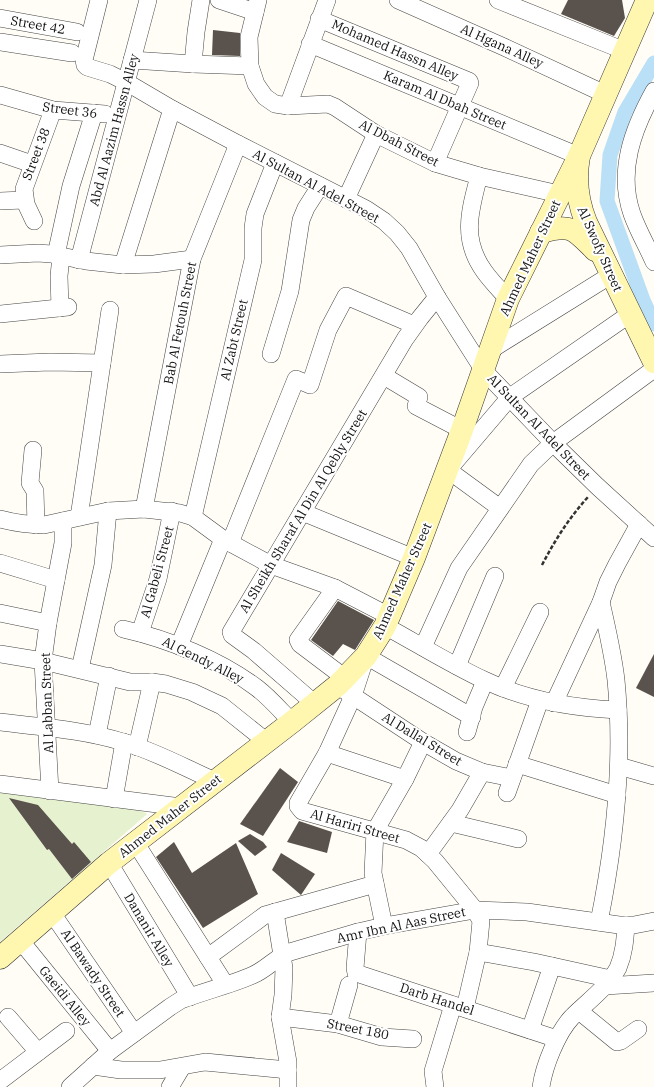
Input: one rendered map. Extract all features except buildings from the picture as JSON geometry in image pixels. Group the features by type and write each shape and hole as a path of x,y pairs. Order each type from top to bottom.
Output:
{"main road":[{"name":"Al Swofy Street","path":"647,0 579,156 576,178 579,201 586,222 654,362"},
{"name":"Ahmed Maher Street","path":"0,958 135,842 315,704 345,686 366,656 387,621 414,558 448,470 492,349 508,299 579,156"},
{"path":"541,232 564,228 572,230 579,234 602,256"}],"street":[{"name":"Al Sultan Al Adel Street","path":"99,0 84,60 85,65 126,82 172,109 274,163 366,209 378,217 397,234 409,248 437,297 484,371 553,443 654,538"},
{"name":"Abd Al Aazim Hassn Alley","path":"79,260 148,0"},
{"path":"193,64 201,0"},
{"path":"220,0 256,6 249,37 248,52 250,66 256,84 265,97 275,104 288,106 327,0"},
{"name":"Al Hgana Alley","path":"398,0 504,46 605,94"},
{"path":"498,0 625,51"},
{"name":"Street 42","path":"0,18 76,32"},
{"name":"Mohamed Hassn Alley","path":"319,19 468,80 469,83 459,106"},
{"path":"0,42 72,53"},
{"name":"Karam Al Dbah Street","path":"310,44 579,156"},
{"path":"132,60 250,66"},
{"path":"654,91 631,143 626,161 625,179 632,215 650,244 654,262"},
{"name":"Street 36","path":"0,95 53,110 118,115"},
{"name":"Al Dbah Street","path":"288,106 328,104 376,134 435,162 479,176 559,194"},
{"path":"435,162 459,106"},
{"path":"123,265 172,109"},
{"name":"Street 38","path":"34,221 24,200 24,184 53,110"},
{"path":"0,314 64,308 59,276 58,255 71,186 94,113"},
{"path":"346,199 376,134"},
{"name":"Bab Al Fetouh Street","path":"144,508 192,259 238,144"},
{"path":"0,153 32,164"},
{"name":"Al Zabt Street","path":"193,517 253,260 253,228 255,214 274,163"},
{"path":"479,176 470,207 469,232 471,244 476,258 484,271 508,299"},
{"path":"270,354 290,291 301,220 306,208 320,186"},
{"path":"0,201 24,200"},
{"path":"0,255 38,253 123,265 154,264 192,259"},
{"path":"492,349 611,276"},
{"path":"178,646 226,541 296,379 310,385 328,330 346,296 414,325"},
{"name":"Al Sheikh Sharaf Al Din Al Qebly Street","path":"315,704 268,663 231,634 414,325 437,297"},
{"path":"79,517 110,310"},
{"path":"500,508 448,470 510,397 630,314"},
{"path":"0,364 50,362 102,363"},
{"path":"423,647 459,568 531,464 553,443 654,369"},
{"path":"384,376 419,397 416,406 462,430"},
{"path":"34,450 30,483 35,493 36,525"},
{"path":"0,519 36,525 63,521 108,511 144,508 172,511 193,517 226,541 271,565 335,588 387,621 423,647 485,681 547,701 574,707 618,710"},
{"path":"80,669 103,565 108,511"},
{"name":"Al Gabeli Street","path":"140,633 158,579 172,511"},
{"path":"302,512 414,558"},
{"name":"Al Labban Street","path":"50,791 43,661 48,623 63,543 63,521"},
{"path":"512,778 547,701 601,602 616,564 639,524"},
{"path":"0,563 56,580"},
{"path":"457,666 496,576"},
{"name":"Al Dallal Street","path":"335,588 298,640 300,644 345,686 423,742 456,761 482,772 617,795"},
{"path":"599,922 608,876 619,766 616,679 601,602"},
{"path":"503,688 540,612"},
{"path":"0,613 48,623"},
{"name":"Al Gendy Alley","path":"123,629 178,646 213,662 244,679 272,701 292,722"},
{"path":"0,654 43,661 130,682 152,682 166,684 192,692 222,706 266,742"},
{"path":"366,656 470,724 485,681"},
{"path":"97,735 109,676"},
{"path":"114,799 130,744 152,682"},
{"path":"345,686 326,753 405,778"},
{"path":"0,722 72,730 130,744 215,781"},
{"path":"384,926 373,873 375,831 405,778 423,742"},
{"name":"Al Hariri Street","path":"326,753 299,800 298,806 302,811 406,840 428,854 435,861 475,910"},
{"path":"619,766 654,776"},
{"path":"428,854 463,806 482,772"},
{"path":"0,784 181,808"},
{"path":"451,823 518,839"},
{"path":"135,842 225,984"},
{"name":"Dananir Alley","path":"109,863 190,997"},
{"path":"208,957 265,915 375,884"},
{"path":"435,1087 433,1071 459,1007 478,952 481,921 475,910"},
{"name":"Amr Ibn Al Aas Street","path":"77,1084 93,1066 110,1051 170,1007 190,997 255,974 282,955 358,932 475,910 527,912 626,925 644,924 654,921"},
{"path":"93,1066 120,1070 148,1071 182,1067 190,1064 205,1062 288,1079 288,1062 280,1017 284,982 282,955 275,912"},
{"name":"Al Bawady Street","path":"52,913 134,1033"},
{"path":"541,1087 543,1075 557,1039 566,1024 608,982 618,967 623,954 626,925"},
{"name":"Darb Handel","path":"358,932 355,968 356,973 557,1039"},
{"name":"Gaeidi Alley","path":"20,940 110,1051"},
{"path":"478,952 552,966 608,982 654,983"},
{"path":"530,1030 552,966"},
{"path":"338,1024 348,985"},
{"path":"579,1011 617,1042 621,1041 638,1029"},
{"path":"8,1017 38,1052"},
{"name":"Street 180","path":"280,1017 338,1024 358,1029 375,1036 413,1039"},
{"path":"0,1081 66,1031"},
{"path":"170,1087 182,1067"}],"path":[{"path":"542,565 559,535 576,511 597,486"}],"green space":[{"path":"0,791 139,810 147,814 0,942"}],"waterway":[{"path":"654,63 625,112 610,155 607,201 643,300 654,324"}]}
